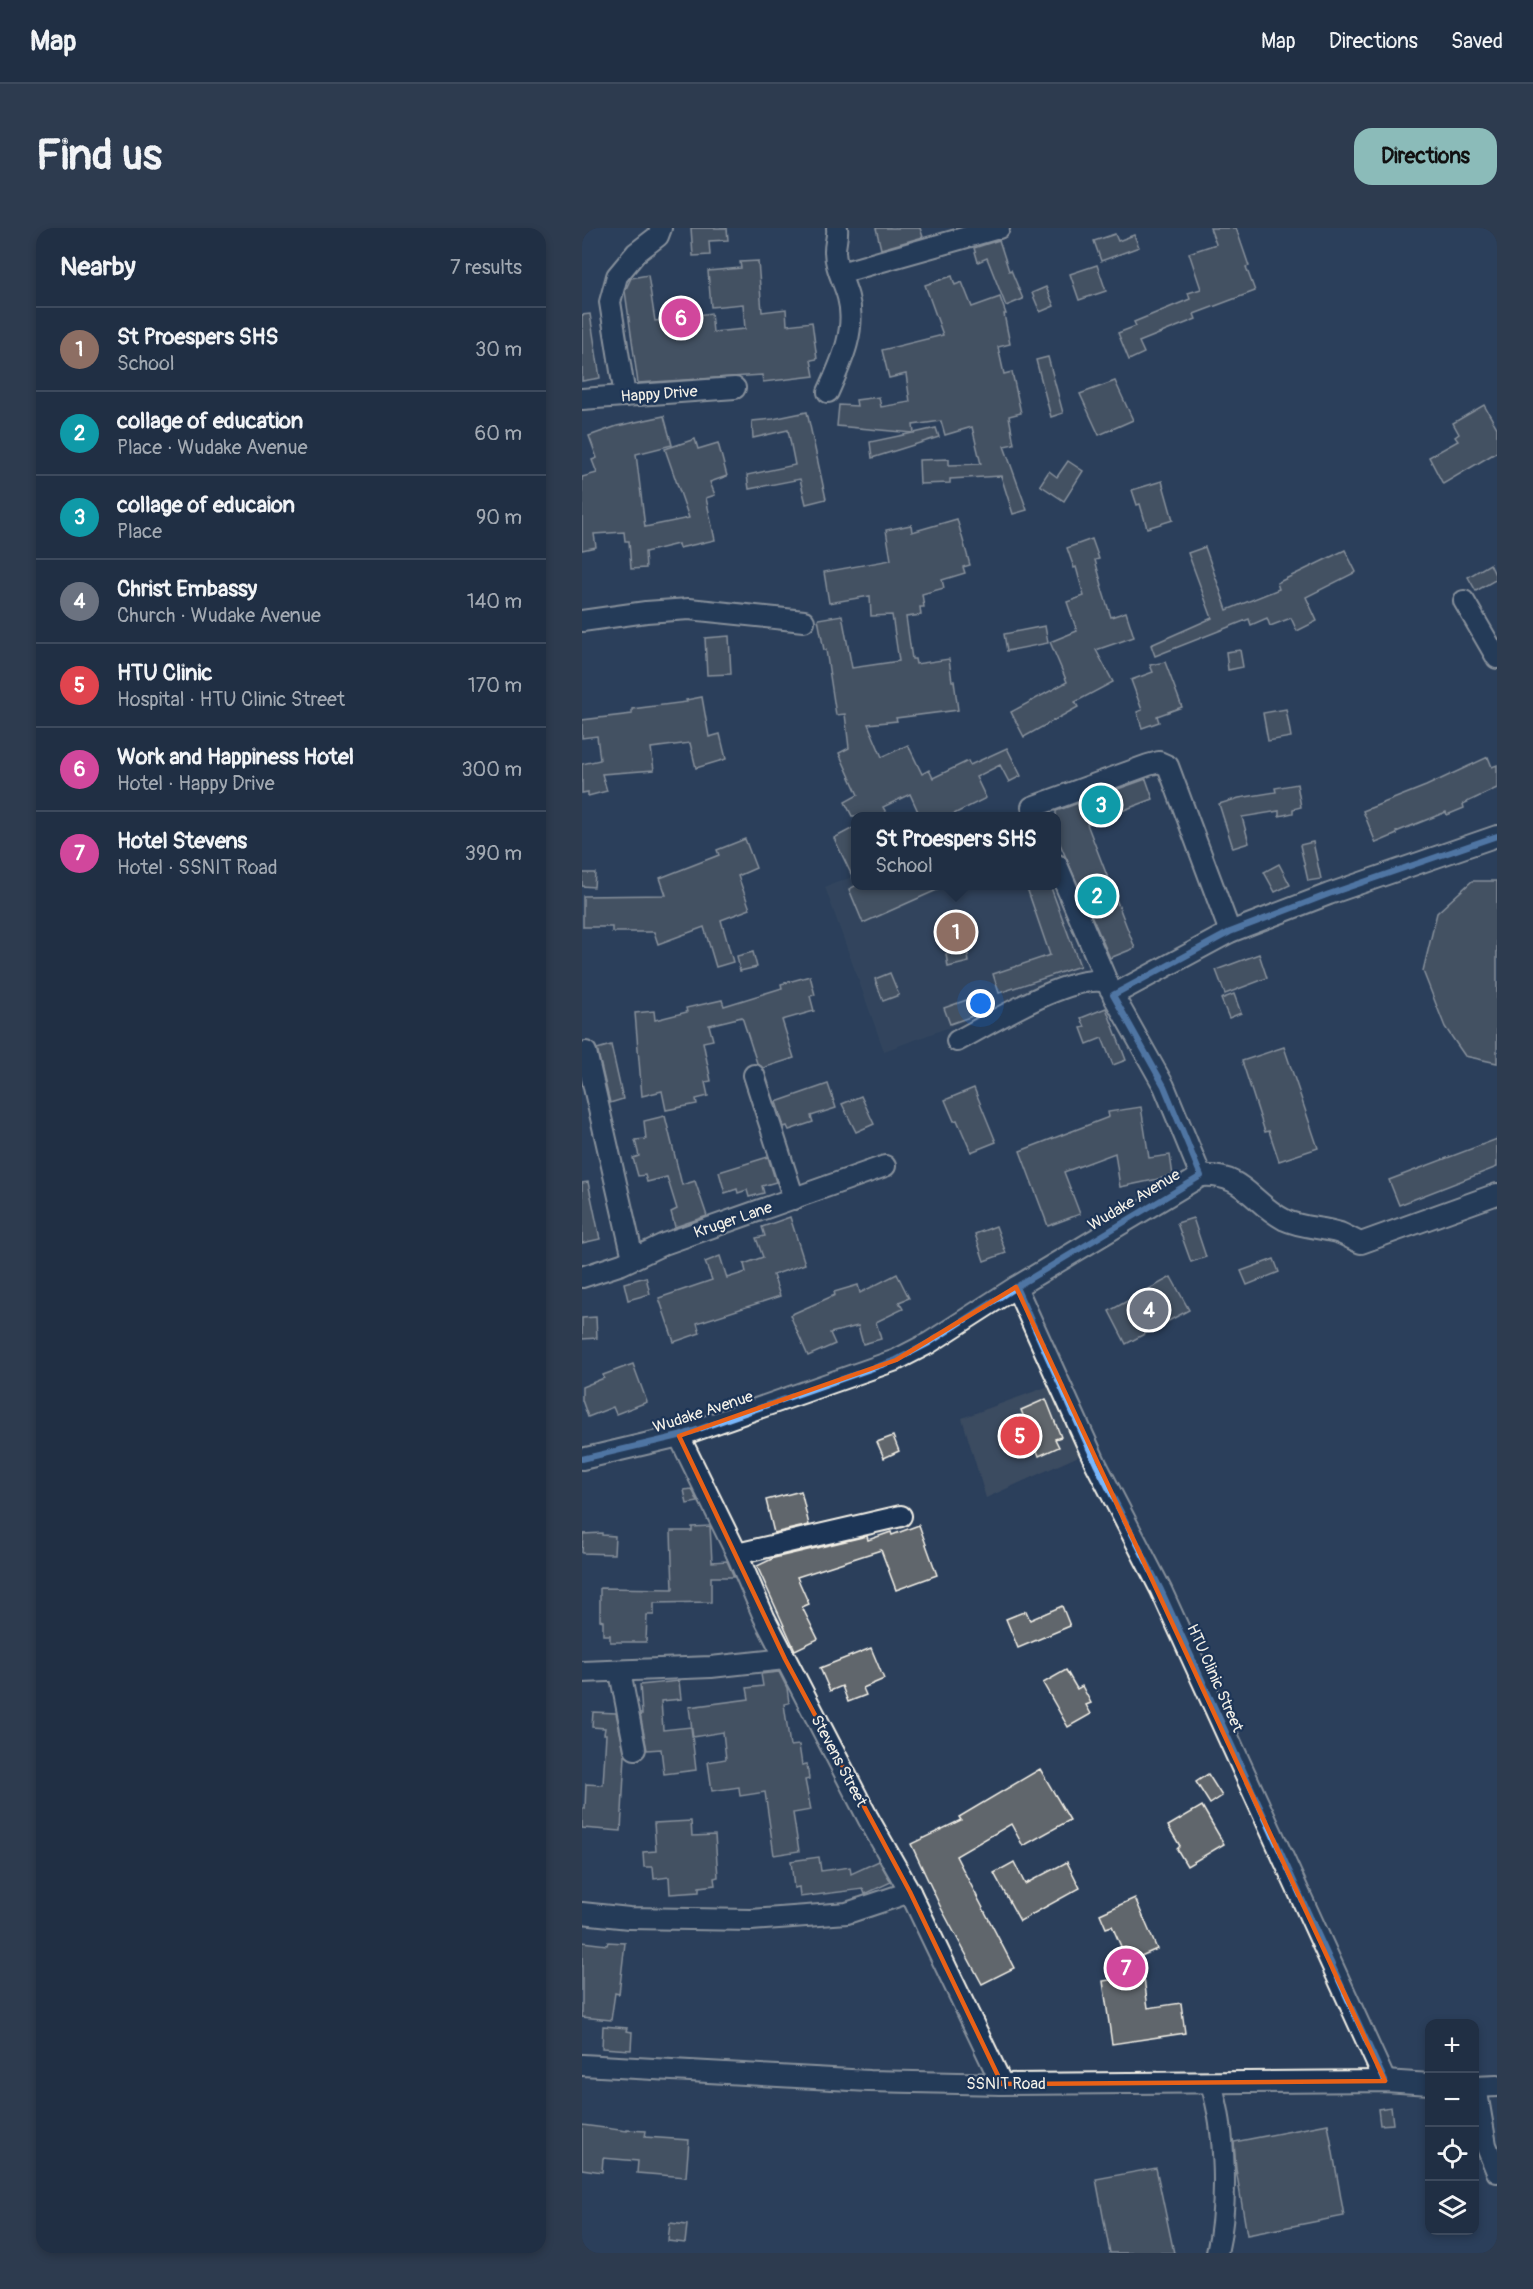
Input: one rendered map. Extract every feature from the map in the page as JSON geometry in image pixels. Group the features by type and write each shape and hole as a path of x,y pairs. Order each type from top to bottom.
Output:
{"street":[{"path":"625,396 610,302 617,276 636,253 658,236 660,228"},
{"path":"828,392 842,360 849,333 849,298 835,252 837,228"},
{"path":"840,273 999,228"},
{"name":"Happy Drive","path":"582,399 735,388"},
{"path":"1464,601 1497,658"},
{"path":"582,621 646,612 689,609 804,621"},
{"path":"1034,812 1032,807 1148,765 1159,762 1168,766 1230,932"},
{"path":"957,1041 1043,996 1085,981 1098,979 1110,988 1230,932 1329,894 1497,836"},
{"name":"Wudake Avenue","path":"582,1459 679,1436 896,1360 929,1343 1016,1287 1201,1176 1164,1086 1110,988 1061,875"},
{"path":"586,1052 633,1258"},
{"path":"754,1075 794,1199"},
{"name":"Kruger Lane","path":"582,1277 622,1264 664,1244 885,1166"},
{"path":"1201,1176 1228,1177 1239,1183 1262,1206 1286,1220 1341,1233 1361,1243 1497,1194"},
{"name":"HTU Clinic Street","path":"1016,1287 1096,1464 1161,1590 1385,2081"},
{"name":"Stevens Street","path":"679,1436 785,1659 910,1892 1002,2084"},
{"path":"736,1554 901,1516"},
{"path":"582,1672 711,1667 785,1659"},
{"path":"620,1671 635,1749"},
{"path":"582,1914 629,1918 751,1920 847,1913 910,1892"},
{"name":"SSNIT Road","path":"582,2065 869,2081 1002,2084 1385,2081 1425,2084"},
{"path":"1211,2084 1219,2108 1221,2140 1222,2216 1217,2253"},
{"path":"1479,2087 1497,2086"},
{"path":"1479,2108 1486,2145 1497,2172"}],"highlighted area":[{"path":"1016,1287 1385,2081 1002,2084 910,1892 785,1659 679,1436 896,1360"}],"shaded area":[{"path":"851,877 851,890 1055,890 1087,977 884,1051 825,887"},
{"path":"1049,1386 1081,1455 986,1498 962,1418"}],"building":[{"path":"691,228 727,228 728,240 709,241 710,255 693,256"},
{"path":"876,228 920,228 923,237 881,249"},
{"path":"1210,228 1236,228 1255,291 1194,314 1196,319 1139,342 1144,353 1129,360 1118,333 1136,326 1134,322 1190,299 1188,293 1201,289 1189,253 1216,244"},
{"path":"1115,234 1118,241 1134,235 1139,247 1101,261 1094,241"},
{"path":"999,240 1009,271 1011,270 1023,299 1006,306 987,258 978,262 974,248"},
{"path":"758,261 762,312 786,309 787,325 812,322 817,359 811,360 814,376 763,382 762,375 638,383 625,291 631,278 648,275 655,321 711,313 713,332 745,329 743,304 711,307 708,271 741,268 740,262"},
{"path":"1097,265 1106,291 1079,300 1070,274"},
{"path":"952,276 955,285 962,282 972,307 1000,297 1006,314 1004,314 1010,344 998,347 1004,374 1012,372 1021,413 1009,416 1014,444 1004,446 1027,510 1013,514 1001,476 950,479 950,483 920,484 919,460 949,459 949,465 981,464 972,427 945,435 941,421 913,425 914,433 936,428 939,437 872,458 870,442 913,433 837,426 839,405 857,406 856,400 879,397 881,407 910,402 906,374 889,378 882,350 943,335 925,285"},
{"path":"1046,287 1054,306 1040,312 1032,293"},
{"path":"590,314 600,378 582,381 582,315"},
{"path":"1048,357 1063,413 1051,417 1036,360"},
{"path":"1115,381 1133,420 1099,435 1080,394"},
{"path":"1484,405 1497,428 1497,452 1443,484 1429,457 1458,441 1455,437 1459,434 1453,423"},
{"path":"807,412 826,499 806,504 800,479 749,489 747,475 795,465 788,430 753,438 752,421"},
{"path":"664,416 672,445 636,454 645,527 689,518 665,449 695,439 698,449 718,443 727,476 710,482 715,495 706,498 715,540 679,548 678,544 645,552 646,568 631,569 629,541 625,541 624,532 594,534 596,547 582,550 582,477 597,473 592,460 597,458 589,436 617,426"},
{"path":"1068,461 1083,471 1064,501 1040,485 1049,471 1057,477"},
{"path":"1162,481 1173,520 1147,528 1140,504 1137,505 1132,490"},
{"path":"957,519 970,565 963,567 965,573 942,580 944,588 922,594 924,607 920,607 921,615 906,617 912,659 915,659 916,664 949,659 958,710 868,724 882,757 908,745 922,774 929,770 933,778 968,761 970,765 1007,748 1021,776 1009,782 1000,765 976,777 986,798 958,812 918,812 910,794 883,807 886,812 851,812 851,814 845,802 858,795 839,753 849,748 845,714 836,715 826,650 824,650 818,619 842,615 852,668 899,661 892,615 871,616 870,596 829,603 824,572 891,560 886,530 911,525 912,532"},
{"path":"1092,539 1099,559 1095,560 1101,586 1111,617 1126,612 1134,637 1096,650 1113,682 1075,702 1078,707 1024,737 1011,712 1067,682 1050,642 1077,631 1067,602 1084,596 1076,567 1074,568 1067,548"},
{"path":"1205,547 1227,610 1279,589 1277,583 1345,550 1356,572 1306,597 1317,621 1297,631 1291,618 1270,626 1267,618 1251,625 1249,619 1155,656 1151,645 1212,618 1188,553"},
{"path":"1490,564 1497,579 1476,591 1468,577"},
{"path":"1045,626 1048,643 1007,651 1004,634"},
{"path":"729,636 731,674 707,675 705,638"},
{"path":"1240,650 1243,667 1228,670 1226,652"},
{"path":"1165,662 1182,707 1157,716 1159,722 1142,728 1137,712 1142,710 1131,680 1153,672 1150,665"},
{"path":"702,697 709,737 720,734 726,759 696,768 690,743 651,748 654,770 602,774 607,791 588,796 588,792 582,793 582,764 600,760 597,736 582,738 582,720 632,714 632,709 687,702 686,700"},
{"path":"1286,709 1291,737 1268,741 1263,713"},
{"path":"1488,757 1492,767 1497,765 1497,788 1463,804 1464,808 1447,815 1446,812 1396,832 1397,834 1376,843 1363,811 1426,786"},
{"path":"1146,779 1153,799 1087,824 1135,948 1110,958 1061,846 1061,812 1056,811"},
{"path":"1297,784 1301,807 1293,809 1293,813 1279,816 1279,811 1242,817 1249,843 1233,848 1219,804 1276,792 1275,788"},
{"path":"851,829 851,874 834,838"},
{"path":"745,839 756,868 738,876 750,909 721,920 733,962 716,967 704,927 658,944 654,932 612,932 612,927 583,927 583,896 666,895 660,878 719,855 717,850"},
{"path":"1313,842 1321,879 1308,881 1300,845"},
{"path":"1279,864 1290,885 1275,892 1264,872"},
{"path":"582,873 595,873 594,887 582,886"},
{"path":"1472,881 1497,881 1497,1063 1465,1056 1445,1027 1423,971 1437,913"},
{"path":"851,888 851,890 937,890 863,923 849,889"},
{"path":"1028,890 1052,890 1080,966 999,993 993,974 1050,955"},
{"path":"967,950 969,962 948,967 946,954"},
{"path":"753,952 757,967 740,971 737,956"},
{"path":"1259,954 1267,978 1225,994 1216,970"},
{"path":"890,973 899,995 883,1001 875,979"},
{"path":"810,976 815,995 810,996 814,1011 782,1020 794,1058 763,1068 757,1063 742,1017 709,1025 713,1040 703,1042 711,1081 705,1082 708,1096 696,1099 697,1104 666,1110 662,1091 642,1096 635,1013 654,1011 655,1020 687,1012 686,1008 722,1000 724,1006 782,988 781,984"},
{"path":"1234,994 1241,1013 1229,1018 1221,999"},
{"path":"975,997 981,1013 950,1024 944,1008"},
{"path":"1106,1008 1126,1060 1113,1065 1102,1038 1087,1044 1081,1028 1085,1027 1081,1018"},
{"path":"611,1045 623,1099 610,1103 597,1049"},
{"path":"1284,1047 1318,1148 1279,1161 1269,1131 1265,1132 1242,1061"},
{"path":"828,1084 836,1108 811,1116 813,1122 789,1130 787,1126 784,1127 776,1102"},
{"path":"974,1088 996,1142 971,1152 945,1100"},
{"path":"861,1096 874,1124 856,1132 842,1104"},
{"path":"1141,1107 1149,1158 1170,1155 1173,1176 1120,1187 1115,1153 1064,1172 1080,1214 1048,1226 1020,1151 1109,1117 1108,1112"},
{"path":"665,1116 682,1185 695,1181 707,1216 675,1227 671,1212 677,1209 667,1177 647,1182 645,1175 638,1176 633,1158 639,1156 635,1140 646,1139 644,1121"},
{"path":"1497,1139 1497,1167 1399,1205 1389,1180"},
{"path":"768,1157 776,1182 762,1186 764,1193 749,1197 747,1190 738,1193 737,1189 725,1193 719,1172"},
{"path":"588,1182 600,1239 582,1243 582,1183"},
{"path":"790,1217 805,1264 773,1275 780,1296 697,1323 700,1333 674,1342 659,1298 712,1280 705,1262 720,1256 727,1278 746,1272 744,1264 763,1257 756,1238 765,1236 762,1227"},
{"path":"1193,1218 1206,1257 1191,1262 1177,1223"},
{"path":"996,1226 1006,1253 984,1261 975,1234"},
{"path":"1274,1259 1279,1272 1247,1285 1241,1271"},
{"path":"897,1274 909,1298 899,1302 903,1309 876,1322 881,1339 863,1344 858,1326 830,1333 835,1344 808,1356 790,1315 835,1295 834,1292 858,1285 860,1293"},
{"path":"646,1277 650,1294 628,1300 624,1283"},
{"path":"1171,1277 1189,1310 1126,1344 1109,1311"},
{"path":"596,1317 597,1338 582,1339 582,1318"},
{"path":"633,1364 647,1402 616,1414 613,1407 588,1417 582,1400 582,1387 604,1378 603,1375"},
{"path":"1046,1399 1061,1437 1055,1439 1059,1447 1039,1456 1021,1410"},
{"path":"893,1436 899,1451 884,1458 877,1442"},
{"path":"692,1489 698,1502 687,1504 684,1490"},
{"path":"801,1491 809,1525 774,1533 766,1500"},
{"path":"919,1525 937,1575 896,1590 881,1550 797,1577 809,1604 802,1607 818,1639 795,1650 757,1566 774,1558 867,1536 868,1540 891,1532 892,1535"},
{"path":"710,1526 712,1562 727,1561 734,1577 711,1577 711,1602 654,1603 654,1615 647,1615 646,1642 610,1642 610,1635 603,1635 603,1621 600,1620 600,1588 673,1589 671,1531 692,1531 692,1527"},
{"path":"602,1533 602,1535 615,1536 614,1554 582,1553 583,1534"},
{"path":"1062,1606 1070,1626 1018,1648 1006,1619 1026,1611 1030,1620"},
{"path":"871,1648 884,1679 863,1688 866,1695 848,1702 842,1686 830,1691 820,1668"},
{"path":"1066,1670 1077,1689 1082,1686 1091,1703 1086,1705 1091,1714 1068,1727 1043,1683"},
{"path":"779,1672 787,1688 789,1703 784,1704 790,1746 799,1745 802,1765 807,1764 809,1779 805,1780 811,1810 793,1813 799,1851 774,1855 765,1792 740,1796 739,1787 712,1791 708,1762 726,1759 723,1732 693,1737 689,1707 749,1699 747,1688 763,1686 761,1674"},
{"path":"679,1681 681,1699 661,1701 663,1730 691,1727 696,1770 664,1774 661,1749 647,1750 640,1714 642,1714 640,1685"},
{"path":"593,1712 616,1713 625,1755 621,1831 582,1828 582,1808 585,1809 586,1784 603,1785 606,1734 604,1734 605,1728 592,1727"},
{"path":"1040,1769 1070,1820 1023,1846 1011,1824 956,1856 1014,1968 982,1984 941,1908 911,1844 961,1820 959,1817"},
{"path":"1208,1774 1222,1796 1210,1804 1196,1782"},
{"path":"1202,1806 1224,1844 1187,1866 1177,1849 1180,1846 1168,1826"},
{"path":"691,1821 692,1836 715,1835 718,1877 714,1878 715,1885 699,1887 699,1892 670,1894 669,1877 654,1879 653,1867 644,1867 643,1852 656,1851 654,1823"},
{"path":"819,1857 821,1871 850,1867 851,1874 879,1861 891,1882 865,1894 863,1889 800,1897 799,1887 794,1888 791,1861"},
{"path":"1014,1862 1025,1884 1067,1862 1080,1888 1020,1921 994,1873"},
{"path":"1135,1898 1157,1949 1141,1956 1148,2008 1181,2003 1185,2033 1112,2044 1103,1981 1134,1976 1112,1926 1106,1928 1100,1914"},
{"path":"582,1942 607,1945 608,1942 625,1943 619,1994 615,1993 611,2020 582,2017"},
{"path":"603,2026 627,2028 626,2031 632,2032 631,2050 602,2048"},
{"path":"1391,2107 1393,2124 1380,2125 1378,2109"},
{"path":"1328,2124 1344,2216 1247,2235 1234,2142"},
{"path":"582,2125 646,2131 645,2137 689,2140 686,2177 637,2173 638,2161 603,2158 602,2172 582,2169"},
{"path":"1156,2168 1174,2253 1110,2253 1096,2179"},
{"path":"670,2223 687,2225 685,2243 668,2241"}],"cycle path":[{"path":"582,1459 679,1436 896,1360 929,1343 1016,1287 1201,1176 1164,1086 1113,995 1230,932 1329,894 1497,836"},
{"path":"1016,1287 1096,1464 1161,1590 1385,2081"}],"place":[{"name":"Work and Happiness Hotel","path":"681,318"},
{"name":"collage of educaion","path":"1101,805"},
{"name":"collage of education","path":"1097,896"},
{"name":"St Proespers SHS","path":"956,932"},
{"name":"Christ Embassy","path":"1149,1310"},
{"name":"HTU Clinic","path":"1020,1436"},
{"name":"Hotel Stevens","path":"1126,1968"}]}
